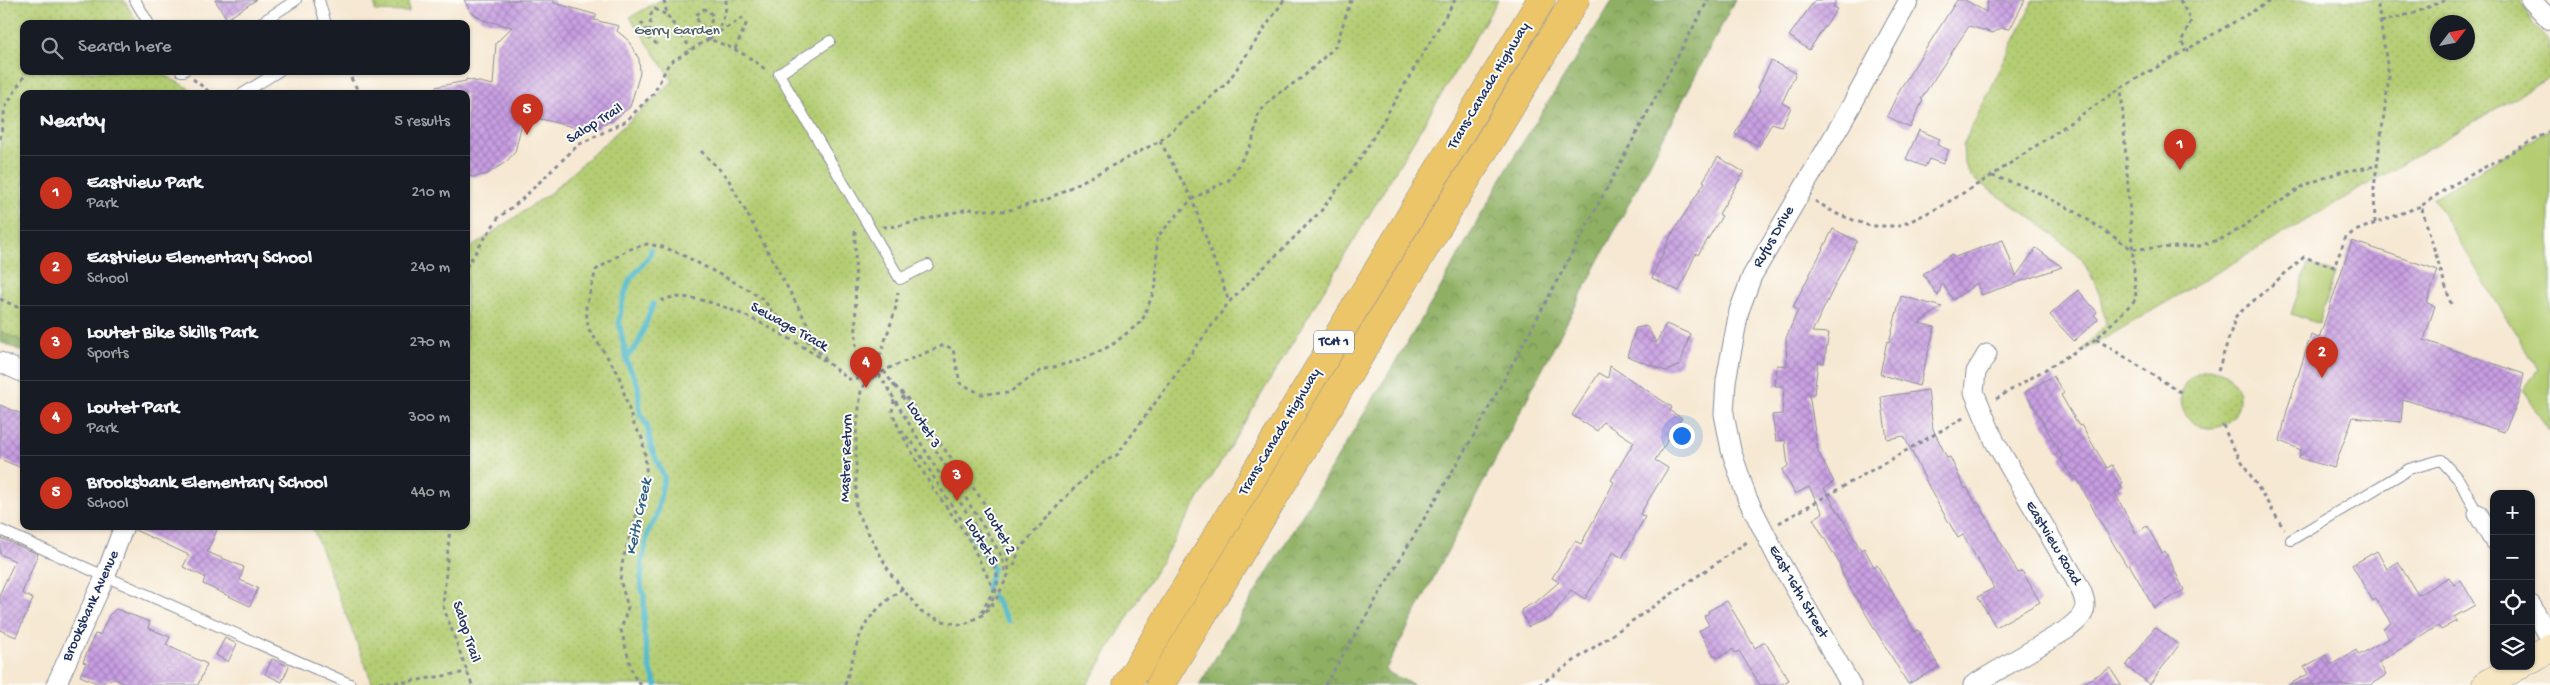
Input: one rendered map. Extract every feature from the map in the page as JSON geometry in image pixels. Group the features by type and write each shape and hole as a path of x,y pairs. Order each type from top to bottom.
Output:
{"highway":[{"name":"Trans-Canada Highway","path":"1127,685 1541,0"},
{"name":"Trans-Canada Highway","path":"1160,685 1575,0"}],"main road":[{"path":"2535,657 2550,648"},
{"path":"2486,685 2511,670"}],"street":[{"name":"Rufus Drive","path":"1747,498 1731,450 1724,414 1729,354 1739,312 1752,276 1849,110 1909,0"},
{"path":"2531,0 2550,20"},
{"name":"Eastview Road","path":"1973,685 2066,630 2079,620 2086,609 2085,597 1995,442 1974,392 1976,372 1987,354"},
{"path":"0,362 20,371"},
{"name":"East 16th Street","path":"1747,498 1764,532 1851,685"},
{"path":"2478,514 2491,535"},
{"name":"Brooksbank Avenue","path":"56,685 105,577 123,530"},
{"path":"2535,612 2550,638"}],"lane":[{"path":"135,0 147,20"},
{"path":"265,20 296,0"},
{"path":"319,0 325,20"},
{"path":"830,41 780,74 900,279 928,265"},
{"path":"248,90 273,75"},
{"path":"2292,540 2409,469 2441,460 2459,480 2478,514"},
{"path":"0,530 350,684"}],"path":[{"path":"664,0 667,16"},
{"path":"716,33 726,8 726,0"},
{"path":"1284,0 1227,82 1160,141 1046,200 1006,211 968,209 898,226 882,227 865,218 855,225 856,352 871,379 884,371 944,345 952,349 960,384 981,394 1008,393 1042,370 1081,360 1112,346 1142,321 1156,286 1157,237 1192,199 1229,180 1252,143 1259,112 1276,95 1303,77 1336,46 1351,0"},
{"path":"1014,566 1019,550 1087,477 1105,460 1117,455 1229,302 1321,211 1362,156 1455,0"},
{"path":"1324,685 1477,430 1708,0"},
{"path":"2180,0 2190,21 2181,42 2189,51"},
{"path":"1799,193 1837,214 1870,226 1900,226 1940,206 1992,176 2121,88 2189,51 2272,0"},
{"path":"2375,223 2374,188 2389,77 2377,0"},
{"path":"2381,22 2417,12 2446,0"},
{"path":"649,34 651,14 655,9 667,16 691,49"},
{"path":"709,28 698,25 695,18 704,9 708,10 712,15 709,39 735,49 755,60 794,98"},
{"name":"Salop Trail","path":"470,261 498,218 520,201 578,146 626,121 654,93 669,63 746,16"},
{"path":"735,49 748,20"},
{"path":"641,22 649,34 649,38 657,44"},
{"path":"0,139 5,108 25,75"},
{"path":"186,75 207,90"},
{"path":"349,75 358,90"},
{"path":"2121,88 2136,299 2096,339 2182,393"},
{"path":"2218,371 2236,316 2304,257 2334,266 2346,237 2375,223 2421,206 2447,188 2550,130"},
{"path":"1160,141 1192,199 1229,302"},
{"path":"701,151 727,177 827,361"},
{"path":"1992,176 2025,186 2076,212 2132,249 2199,246 2227,238 2306,185 2340,172 2377,166"},
{"path":"2421,206 2451,304"},
{"path":"641,685 633,675 621,630 628,608 620,580 623,559 647,479 645,455 642,438 633,423 618,373 588,328 586,307 596,270 627,250 647,244 663,247 681,254 750,290 764,300 773,314 804,337 827,361"},
{"name":"Master Return","path":"900,279 895,310 871,379 867,381 861,390 856,435 856,510 890,573 921,612 942,621 963,625 978,617"},
{"name":"Sewage Track","path":"661,302 676,297 692,299 744,313 827,361 848,379 871,379"},
{"path":"0,299 20,308"},
{"name":"Loutet 2","path":"884,371 914,412 998,551 1006,570 1006,579"},
{"name":"Loutet 3","path":"879,374 948,488 957,498 975,526 992,558 997,572"},
{"path":"895,386 907,398 972,485 1000,530 1007,554 1009,572 993,603 978,617"},
{"name":"Loutet 5","path":"894,399 892,412 898,428 930,484 968,537 987,571 994,590 978,617"},
{"path":"2223,425 2231,444 2292,540"},
{"path":"898,428 912,441 942,491 997,572 995,595 978,617"},
{"path":"1539,685 1764,532 1842,487"},
{"name":"Salop Trail","path":"450,530 443,606 472,685"},
{"path":"845,685 864,624 880,605 903,588"},
{"path":"350,684 406,682 467,672"}],"green space":[{"path":"5,0 124,0 136,20 20,20 20,75 164,75 192,90 20,90 20,340 0,331 0,3"},
{"path":"375,0 409,0 409,12 375,11"},
{"name":"Gerry Garden","path":"661,0 1498,0 1087,685 373,685 314,530 470,530 470,248 550,193 673,81 630,17"},
{"path":"1613,0 1735,0 1385,671 1414,685 1199,685 1438,292 1511,161"},
{"path":"2034,0 2520,0 2532,22 2550,44 2550,77 2080,353 2106,324 2102,302 2094,281 2081,258 2039,223 1972,178 1964,163 1963,145"},
{"path":"2550,129 2550,433 2523,390 2538,370 2433,198"},
{"path":"2308,264 2335,273 2319,324 2291,314"},
{"path":"0,298 20,306 20,350 0,342"},
{"path":"2210,370 2226,375 2234,383 2239,399 2234,415 2226,423 2210,428 2194,423 2186,415 2181,399 2186,383 2194,375"}],"building":[{"path":"215,0 256,0 227,19"},
{"path":"464,0 554,0 554,3 597,15 594,20 619,26 617,31 628,40 639,59 640,73 630,107 612,121 601,124 599,129 580,123 578,128 524,115 515,152 506,162 487,174 470,176 470,90 435,90 435,87 466,81 466,79 493,85 496,43 512,27 483,20 471,12"},
{"path":"1815,0 1836,0 1833,7 1837,9 1809,50 1789,36"},
{"path":"1957,0 1965,0 1986,12 1988,0 2025,0 2010,29 2001,28 1993,33 1969,26 1921,99 1923,100 1910,128 1887,116 1900,89"},
{"path":"1771,61 1796,73 1782,103 1791,108 1781,126 1772,123 1759,146 1735,134 1760,90 1758,88"},
{"path":"1919,130 1940,139 1937,145 1949,150 1943,164 1929,159 1925,167 1906,159"},
{"path":"1718,157 1744,172 1719,214 1722,216 1698,255 1696,253 1679,291 1652,278 1671,235 1705,182 1703,181"},
{"path":"1833,229 1857,241 1812,332 1829,333 1824,363 1818,362 1814,394 1809,394 1818,452 1834,482 1824,488 1861,550 1864,548 1874,567 1877,565 1915,632 1918,630 1939,667 1908,684 1843,576 1839,563 1813,519 1823,513 1809,487 1795,494 1782,470 1788,466 1785,440 1776,441 1772,415 1782,414 1784,386 1775,386 1777,365 1787,366 1786,338 1798,310 1793,307"},
{"path":"2003,240 2016,276 2036,248 2062,267 1981,295 1977,283 1953,300 1942,283 1938,296 1923,274 1952,254 1955,257"},
{"path":"2352,241 2438,270 2427,303 2435,306 2424,340 2524,374 2518,402 2504,432 2403,399 2401,422 2353,417 2334,468 2299,458 2301,450 2280,441 2287,410 2311,335 2319,338"},
{"path":"2078,290 2097,312 2094,315 2098,319 2074,341 2050,315"},
{"path":"1901,296 1942,307 1919,323 1935,327 1919,386 1880,374 1887,341 1889,342"},
{"path":"1666,324 1690,334 1680,365 1666,371 1627,356 1636,328 1647,326 1656,343"},
{"path":"1610,366 1672,407 1670,411 1682,418 1655,460 1668,468 1640,514 1645,517 1622,558 1613,552 1585,599 1571,590 1551,617 1528,627 1521,610 1537,601 1559,582 1552,578 1575,541 1581,544 1614,482 1611,480 1634,442 1603,422 1597,431 1572,415 1599,373 1608,378"},
{"path":"2053,376 2064,393 2061,395 2079,426 2081,425 2107,468 2112,465 2123,483 2120,485 2122,489 2115,493 2136,533 2147,526 2162,553 2165,551 2184,590 2154,608 2129,564 2127,566 2099,520 2076,476 2073,478 2060,458 2062,456 2025,392"},
{"path":"1928,390 1933,429 1947,458 1950,457 1965,489 1967,487 1976,504 1978,502 2018,573 2022,571 2040,602 1996,627 1978,597 1994,588 1963,535 1958,538 1933,495 1904,436 1887,439 1881,397"},
{"path":"0,405 20,413 20,467 0,459"},
{"path":"135,530 217,530 207,552 244,567 240,580 258,588 250,606 203,584 205,577 183,567 189,555"},
{"path":"0,538 38,554 22,593 33,599 16,637 0,630 0,593 15,561 0,554"},
{"path":"2377,551 2387,569 2398,562 2418,595 2449,577 2454,585 2461,580 2475,605 2454,617 2457,621 2441,630 2438,626 2379,662 2386,675 2370,685 2288,685 2308,674 2304,667 2326,655 2331,665 2356,650 2359,655 2389,638 2383,629 2391,623 2376,599 2373,601 2352,565"},
{"path":"1727,601 1755,648 1765,642 1789,680 1780,685 1760,685 1739,651 1735,653 1733,649 1718,658 1713,654 1699,631 1709,625 1704,616 1709,613 1708,611"},
{"path":"116,609 150,622 148,628 170,637 166,645 207,664 198,685 126,685 114,678 100,684 80,676 86,663 83,662 95,634 100,635 109,615"},
{"path":"2155,627 2179,645 2150,684 2126,666"},
{"path":"225,638 237,644 228,662 216,655"},
{"path":"272,659 289,666 282,682 265,674"},
{"path":"2110,668 2121,685 2080,685"}],"waterway":[{"name":"Keith Creek","path":"651,250 650,255 629,281 622,303 619,322 627,362 638,385 640,414 647,425 651,447 664,477 656,518 648,531 642,562 641,585 644,596 644,634 650,668 656,685"},
{"path":"627,357 638,344 653,304"},
{"path":"971,534 993,569 987,588"},
{"path":"993,596 1009,621"}],"place":[{"name":"Brooksbank Elementary School","path":"527,135"},
{"name":"Eastview Park","path":"2180,170"},
{"name":"Eastview Elementary School","path":"2322,378"},
{"name":"Loutet Park","path":"866,388"},
{"name":"Loutet Bike Skills Park","path":"957,501"}]}
